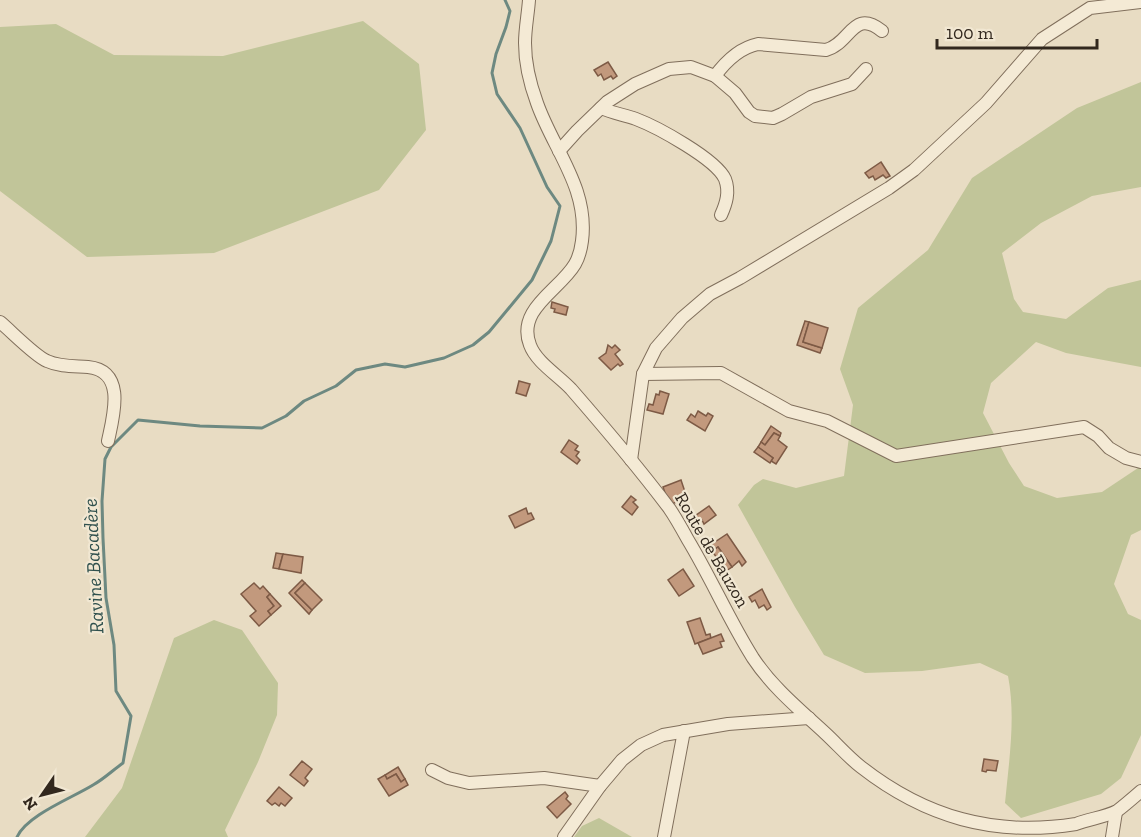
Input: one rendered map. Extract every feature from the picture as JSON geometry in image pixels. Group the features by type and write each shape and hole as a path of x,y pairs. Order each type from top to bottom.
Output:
{"street":[{"name":"Route de Bauzon","path":"529,0 525,41 528,73 538,106 570,171 581,206 583,222 581,248 575,265 531,315 527,334 530,346 535,355 567,385 672,512 753,658 768,678 784,697 860,766 931,813 968,828 1027,835 1061,829 1116,812 1141,791"},
{"path":"631,460 643,374 656,348 682,318 710,294 914,171 986,104 1042,39 1090,8 1141,2"},
{"path":"715,76 724,63 747,47 758,44 826,50 834,48 857,25 866,22 882,31"},
{"path":"559,151 607,102 634,84 669,69 691,68 715,76 735,93 749,112 755,116 773,118 811,97 852,84 866,69"},
{"path":"601,108 635,118 669,135 717,169 724,178 727,189 727,203 721,215"},
{"path":"0,322 43,359 63,366 99,369 108,377 113,388 115,402 108,441"},
{"path":"643,374 721,373 789,411 827,421 896,456 1084,427 1098,436 1109,448 1126,458 1141,462"},
{"path":"564,837 600,786 622,760 641,745 663,735 684,731 728,724 809,718"},
{"path":"664,837 684,731"},
{"path":"432,770 448,778 469,783 544,778 600,786"},
{"path":"1112,837 1116,812"}],"green space":[{"path":"363,21 419,64 426,130 379,190 214,253 87,257 0,191 0,27 56,24 114,55 223,56"},
{"path":"1141,82 1141,187 1092,196 1041,223 1002,253 1014,299 1023,312 1066,319 1108,288 1141,280 1141,367 1066,353 1036,342 991,383 983,413 1009,463 1024,486 1057,498 1102,492 1141,466 1141,530 1131,535 1114,584 1128,614 1141,620 1141,735 1121,778 1101,794 1021,818 1005,803 1012,723 1008,676 980,663 922,671 865,673 824,655 738,505 754,485 763,479 796,488 844,476 853,405 840,369 858,308 928,250 972,178 1077,108"},
{"path":"214,620 242,630 278,683 277,715 258,762 225,830 228,837 85,837 122,788 174,638"},
{"path":"599,818 632,837 574,837 582,826"}],"building":[{"path":"608,62 617,76 604,80 601,74 598,76 594,70"},
{"path":"881,162 890,176 886,178 883,175 875,180 873,176 869,178 865,173"},
{"path":"552,302 568,307 566,315 554,312 555,309 551,308"},
{"path":"805,321 809,322 803,342 822,348 820,353 797,345"},
{"path":"809,322 828,328 822,348 803,342"},
{"path":"608,345 612,348 615,345 620,350 615,354 623,364 620,366 618,364 611,370 599,358 606,353"},
{"path":"519,381 530,384 526,396 516,393"},
{"path":"660,391 669,394 663,414 647,410 649,404 653,405 656,394 659,395"},
{"path":"698,411 706,416 708,413 713,416 705,431 687,420 691,414 695,417"},
{"path":"771,426 781,433 780,436 774,433 765,445 761,442"},
{"path":"774,433 780,436 778,440 787,447 776,464 771,461 773,458 758,447 761,442 765,445"},
{"path":"569,440 578,446 575,450 579,452 576,456 580,460 577,464 561,452"},
{"path":"758,447 773,458 770,463 754,452"},
{"path":"681,480 687,498 669,505 663,487"},
{"path":"631,496 636,500 633,502 638,507 632,515 622,507"},
{"path":"709,506 716,515 704,524 702,520 696,524 692,518"},
{"path":"526,508 528,514 531,513 534,519 515,528 509,516"},
{"path":"727,534 746,562 742,566 739,561 732,567 718,547 712,551 709,546"},
{"path":"718,547 732,567 726,571 712,551"},
{"path":"276,553 283,554 279,569 273,568"},
{"path":"283,554 303,557 301,573 279,569"},
{"path":"683,569 694,586 679,596 668,580"},
{"path":"302,580 305,583 295,593 312,610 309,614 289,593"},
{"path":"254,583 260,589 263,586 270,594 267,597 274,606 268,611 271,615 259,626 250,616 256,611 241,594"},
{"path":"305,583 322,600 312,610 295,593"},
{"path":"762,589 771,607 767,610 764,605 759,608 755,600 752,602 749,597"},
{"path":"270,594 281,606 271,615 268,611 274,606 267,597"},
{"path":"700,618 706,635 710,634 711,638 695,644 687,622"},
{"path":"721,634 724,641 720,642 722,647 703,654 698,643"},
{"path":"984,759 998,761 996,771 982,771"},
{"path":"302,761 312,769 305,778 308,781 304,786 290,775"},
{"path":"398,767 405,779 401,782 396,774 387,779 385,775"},
{"path":"396,774 401,782 405,779 408,785 389,796 378,779 385,775 387,779"},
{"path":"279,787 292,798 285,806 281,803 279,806 275,803 272,805 267,801"},
{"path":"565,792 568,796 566,799 571,804 557,818 547,807"}],"waterway":[{"name":"Ravine Bacadère","path":"17,837 22,829 40,814 97,783 123,763 131,716 116,691 114,645 106,598 103,538 102,501 105,459 111,447 138,420 200,426 262,428 286,416 304,401 336,386 356,370 385,364 405,367 444,358 473,345 489,332 532,280 551,241 560,206 547,187 520,128 497,94 492,73 510,11 505,0"}]}
